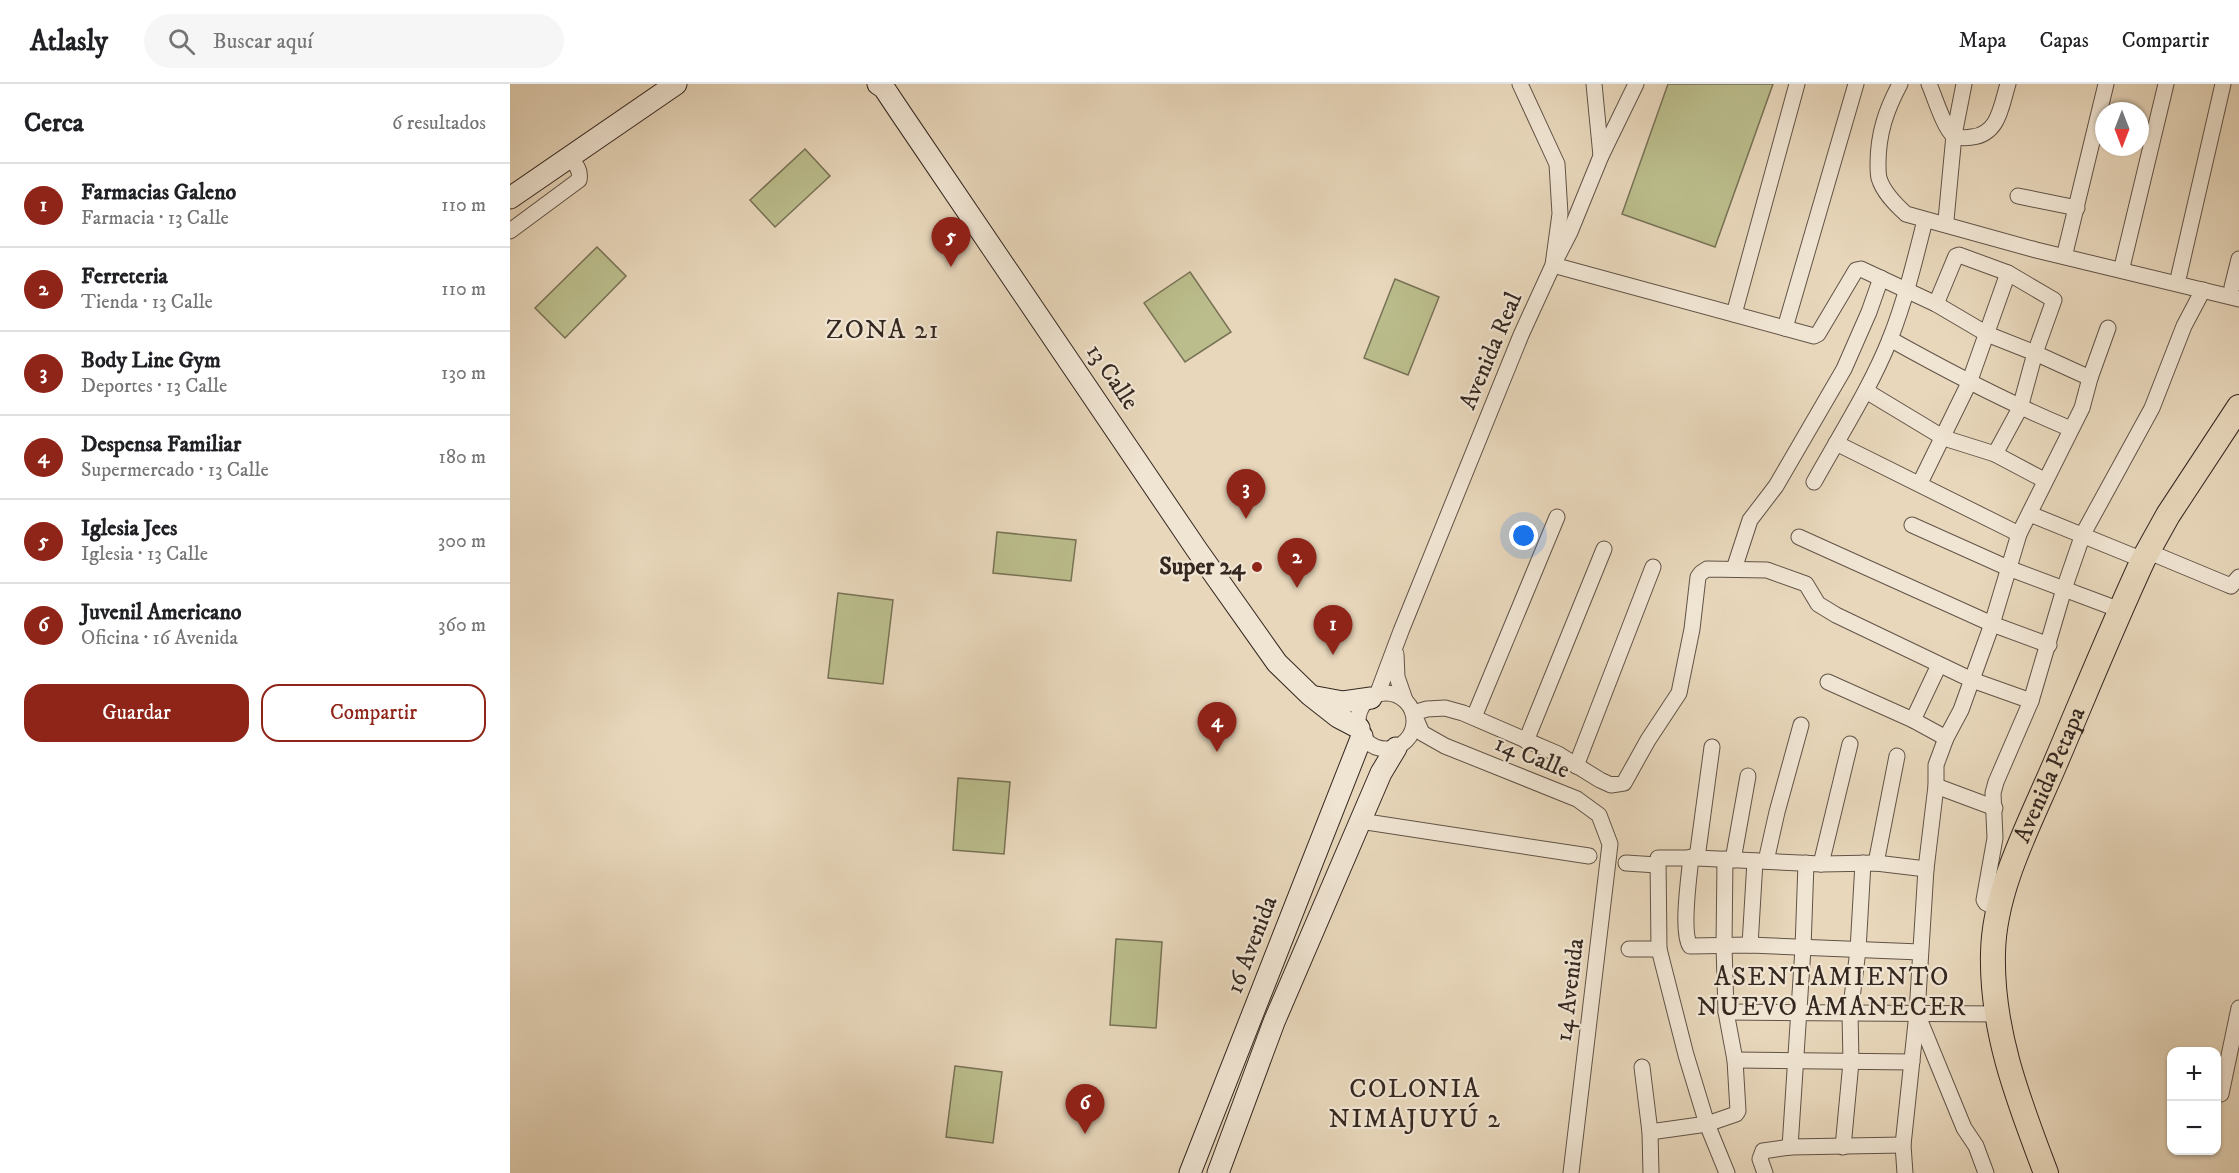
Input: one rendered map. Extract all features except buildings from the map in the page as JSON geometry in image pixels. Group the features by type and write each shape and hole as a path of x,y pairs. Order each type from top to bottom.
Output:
{"main road":[{"name":"Avenida Petapa","path":"2046,1173 2016,1092 2000,1035 1993,951 1998,909 2019,849 2120,610 2168,515 2239,407"}],"street":[{"path":"510,198 676,84"},
{"name":"13 Calle","path":"878,84 884,88 1197,550 1277,663 1310,695 1360,732"},
{"name":"Avenida Real","path":"1374,696 1521,335 1553,265 1560,214 1557,164 1520,84"},
{"path":"1594,84 1601,156"},
{"path":"1636,84 1601,156 1570,232 1553,265 1816,336 1856,270 1861,269 1936,304 1987,334 2090,378"},
{"path":"1734,314 1797,84"},
{"path":"1785,328 1856,84"},
{"path":"1900,84 1887,107 1881,128 1878,151 1879,177 1892,202 1906,214 2036,250 2203,290 2236,293 2239,259"},
{"path":"1929,84 1947,127 1954,135 1964,138 1987,133 1995,124 2008,84"},
{"path":"1946,220 1954,135 1964,84"},
{"path":"2066,249 2106,84"},
{"path":"2123,263 2166,84"},
{"path":"2179,275 2223,84"},
{"path":"510,231 579,180 578,166 570,158"},
{"path":"2018,196 2077,208"},
{"path":"1814,482 1866,391 1890,339 1906,291 1925,220"},
{"path":"1936,304 1956,255 2008,273 2054,301 2020,408 1995,454"},
{"path":"1920,483 1969,383 2008,273"},
{"path":"1734,569 1750,520 1776,486 1844,369 1881,278"},
{"path":"1998,909 1984,900 1995,838 1993,793 1996,782 2031,701 2083,534 2152,408 2184,327 2203,290"},
{"path":"1905,1173 1903,1145 1917,1013 1926,869 1936,786 1936,765 1972,680 1992,624 2019,534 2082,408 2108,328"},
{"path":"1890,339 1969,383 2020,408 2071,429"},
{"path":"1866,391 1944,438 1995,454 2044,480"},
{"path":"1836,443 2019,534"},
{"path":"2030,514 2231,586 2239,577"},
{"path":"1474,717 1557,517"},
{"path":"1912,525 2008,568 2120,610"},
{"path":"1799,537 1992,624 2049,645"},
{"path":"1526,741 1604,549"},
{"path":"1575,766 1653,567"},
{"path":"1310,695 1343,702 1392,694 1411,710 1445,708 1474,717 1558,754 1611,785 1624,783 1648,740 1679,693 1692,629 1698,578 1707,569 1734,569 1767,570 1806,584 1818,604 1939,665 1972,680 2031,701"},
{"name":"Avenida Real","path":"1401,631 1396,665 1400,689 1411,710"},
{"path":"1913,720 1939,665"},
{"path":"1828,682 1913,720 1946,738"},
{"path":"1374,696 1361,708 1358,722 1360,732 1376,748 1386,750 1400,746 1411,735 1411,710"},
{"name":"14 Calle","path":"1411,710 1422,733 1438,745"},
{"path":"1750,945 1761,861 1801,725"},
{"name":"16 Avenida","path":"1190,1173 1360,732"},
{"name":"14 Calle","path":"1400,746 1417,742 1438,745 1577,799 1599,815"},
{"path":"1790,1147 1803,948 1813,864 1850,744"},
{"name":"16 Avenida","path":"1218,1173 1274,1022 1381,773 1400,746"},
{"path":"1712,747 1686,925 1690,946 1750,945 1920,952"},
{"path":"1843,1147 1851,1062 1850,1014 1870,862 1897,756"},
{"path":"1650,1132 1707,1124 1737,1113 1735,1060 1726,1012 1724,946 1729,859 1748,776"},
{"path":"1936,786 1995,808"},
{"name":"14 Avenida","path":"1571,1173 1610,844 1599,815"},
{"path":"1360,821 1589,856"},
{"path":"1995,838 2019,849"},
{"path":"1723,1172 1686,1055 1659,950 1657,860 1659,857 1813,864 1870,862 1926,869"},
{"path":"1626,864 1657,865"},
{"path":"1629,949 1659,950"},
{"path":"2221,1094 2239,1008"},
{"path":"1726,1012 1998,1014"},
{"path":"1917,1013 1964,1128 1976,1146 1986,1173"},
{"path":"1735,1060 1912,1062"},
{"path":"1642,1067 1650,1132 1651,1173"},
{"path":"1765,1173 1760,1159 1762,1151 1790,1147 1903,1145"}],"green space":[{"path":"1668,84 1773,84 1715,247 1622,214"},
{"path":"805,149 830,176 775,227 750,200"},
{"path":"597,247 626,276 565,338 535,308"},
{"path":"1190,272 1231,332 1185,362 1144,303"},
{"path":"1395,279 1439,297 1408,375 1364,358"},
{"path":"997,532 1076,540 1071,581 993,573"},
{"path":"838,593 893,600 883,684 828,678"},
{"path":"958,778 1010,782 1004,854 953,850"},
{"path":"1116,939 1162,942 1156,1028 1110,1025"},
{"path":"955,1066 1002,1072 993,1143 946,1137"}],"place":[{"name":"Iglesia Jees","path":"951,267"},
{"name":"Body Line Gym","path":"1246,519"},
{"name":"Super 24","path":"1257,567"},
{"name":"Ferreteria","path":"1297,588"},
{"name":"Farmacias Galeno","path":"1333,655"},
{"name":"Despensa Familiar","path":"1217,752"},
{"name":"Juvenil Americano","path":"1085,1134"}],"district":[{"name":"ZONA 21","path":"883,330"},
{"name":"ASENTAMIENTO NUEVO AMANECER","path":"1832,992"},
{"name":"COLONIA NIMAJUYÚ 2","path":"1415,1104"}]}
